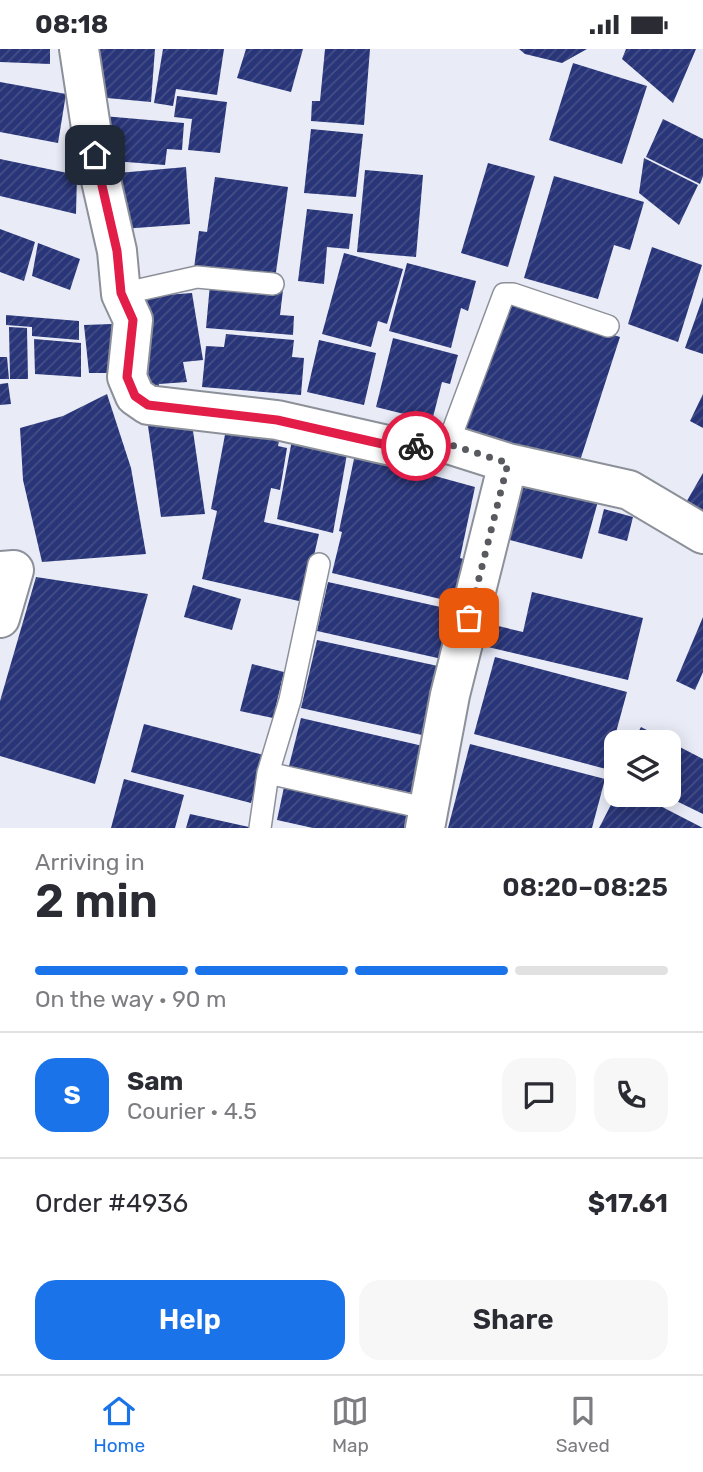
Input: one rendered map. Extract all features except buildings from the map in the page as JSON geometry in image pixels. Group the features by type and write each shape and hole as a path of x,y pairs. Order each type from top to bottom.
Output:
{"street":[{"path":"79,49 95,155 117,251 121,293 133,320 127,377 135,396 148,405 277,420 396,447 448,444 508,463 629,490 703,534"},
{"path":"427,818 450,695 508,463"},
{"path":"0,572 14,569 0,618"}],"lane":[{"path":"121,293 197,277 273,284"},
{"path":"448,444 504,293 608,326"},
{"path":"260,828 268,773 290,700 319,564"},
{"path":"268,773 427,818"}],"way so far":[{"path":"416,446 448,444 508,463 469,618"}],"route":[{"path":"95,155 117,251 121,293 133,320 127,377 135,396 148,405 277,420 396,447 416,446"}]}
